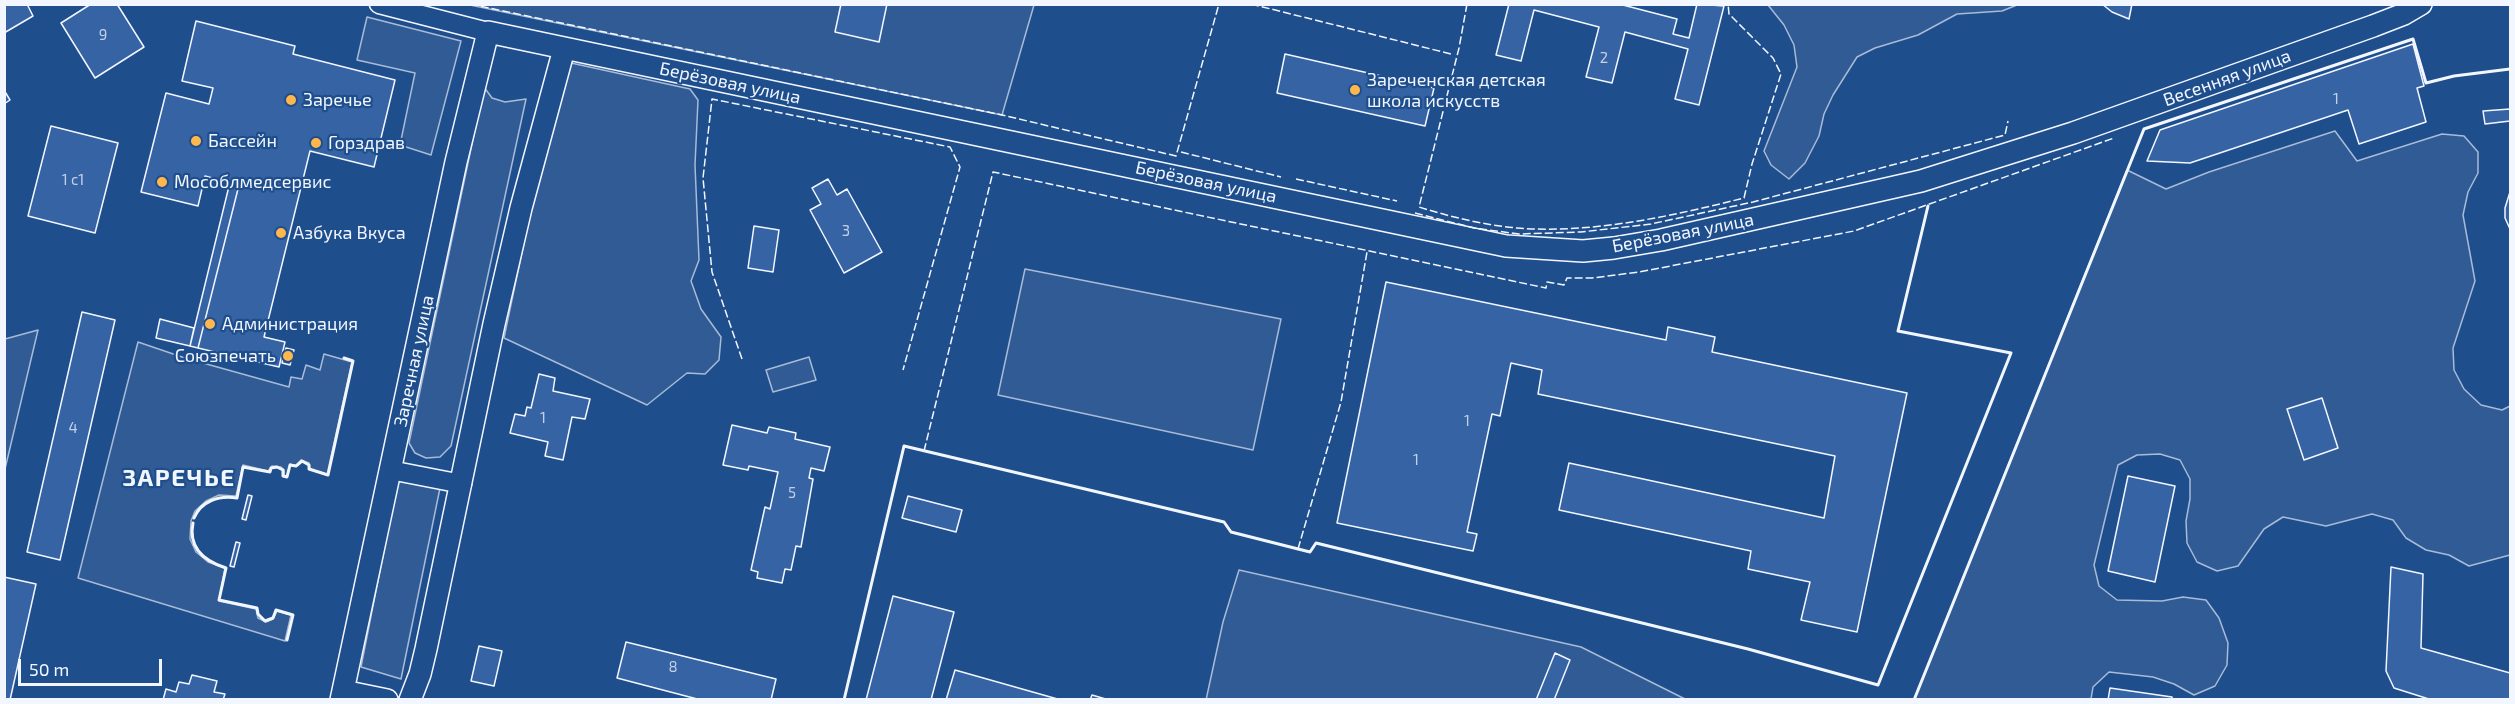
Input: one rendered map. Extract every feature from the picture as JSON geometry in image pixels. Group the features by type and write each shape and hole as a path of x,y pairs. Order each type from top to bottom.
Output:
{"street":[{"name":"Берёзовая улица","path":"379,4 564,49 1190,178 1406,226 1506,246 1545,250 1583,251 1661,240 1921,181 2032,148"},
{"name":"Весенняя улица","path":"2032,148 2373,26 2404,14 2421,4"},
{"name":"Заречная улица","path":"387,699 342,695 456,162 488,32"},
{"path":"410,699 420,674 518,219 564,49"},
{"path":"390,470 462,484"}],"shaded area":[{"path":"470,5 1034,5 1002,115"},
{"path":"1768,5 2017,5 2002,11 1957,14 1918,35 1875,48 1857,57 1833,95 1824,114 1819,136 1805,163 1789,179 1771,165 1764,151 1797,67 1794,45 1784,25"},
{"path":"367,17 461,41 431,155 400,145 415,73 357,60"},
{"path":"562,61 690,89 698,100 695,165 699,260 691,281 701,309 721,337 719,360 705,374 687,373 647,405 504,338"},
{"path":"484,87 492,98 505,102 526,99 451,446 440,457 426,458 415,453 409,443"},
{"path":"2335,131 2357,161 2442,134 2464,136 2478,152 2478,173 2468,192 2463,215 2475,281 2453,348 2454,370 2464,389 2481,405 2502,410 2510,406 2510,555 2469,566 2449,555 2426,550 2406,538 2393,520 2372,514 2326,526 2283,517 2264,529 2238,566 2217,571 2197,562 2187,543 2186,521 2190,499 2190,479 2180,460 2160,454 2137,455 2118,465 2094,565 2099,586 2117,600 2162,601 2183,597 2206,600 2219,618 2228,643 2227,665 2215,686 2194,695 2174,684 2153,677 2109,672 2093,687 2091,699 1914,700 2127,170 2166,189 2209,172"},
{"path":"1025,269 1281,319 1253,450 998,395"},
{"path":"38,330 5,469 5,339"},
{"path":"138,342 185,358 289,387 291,377 302,379 306,365 320,370 324,354 352,362 327,475 310,469 309,463 301,460 296,466 290,464 287,476 284,476 284,470 281,467 272,466 268,471 243,465 236,496 219,495 206,501 195,511 191,521 190,539 196,552 208,562 225,568 219,601 256,609 258,618 266,622 273,619 277,611 291,615 285,641 78,578"},
{"path":"809,357 816,380 773,392 766,370"},
{"path":"398,479 440,488 401,679 361,667"},
{"path":"1239,570 1581,647 1685,699 1206,700 1223,622"}],"building":[{"path":"4,4 27,4 33,16 4,33"},
{"path":"91,4 117,4 144,47 95,78 61,23"},
{"path":"841,4 887,4 879,42 835,32"},
{"path":"1509,4 1619,4 1677,19 1673,34 1689,38 1697,4 1724,6 1699,105 1675,99 1688,49 1625,32 1612,83 1586,77 1599,27 1534,10 1521,61 1496,55"},
{"path":"2102,4 2132,4 2129,19 2112,12"},
{"path":"196,21 295,46 293,54 395,80 374,167 310,151 264,337 285,342 279,367 198,348 239,185 205,176 198,206 141,192 166,93 209,104 213,88 182,81"},
{"path":"2413,44 2424,86 2417,88 2426,122 2359,144 2348,110 2190,163 2147,161 2160,130"},
{"name":"Зареченская детская школа искусств","path":"1285,54 1434,88 1425,126 1277,93"},
{"path":"4,90 10,100 4,104"},
{"path":"2510,109 2510,121 2485,124 2483,111"},
{"path":"51,126 118,143 95,233 28,216"},
{"path":"828,179 837,195 847,189 882,252 844,273 810,210 821,204 812,188"},
{"path":"230,182 239,185 198,348 190,346"},
{"path":"2510,192 2510,229 2505,218 2505,208"},
{"path":"754,226 779,230 773,272 748,268"},
{"path":"1386,282 1666,340 1668,327 1715,337 1712,352 1907,393 1857,632 1801,620 1810,582 1748,569 1751,551 1559,510 1569,463 1824,518 1835,456 1538,394 1542,370 1511,363 1500,416 1492,414 1467,532 1477,534 1473,551 1337,523"},
{"path":"82,312 115,320 60,560 27,552"},
{"path":"160,319 194,328 190,346 156,338"},
{"name":"Союзпечать","path":"286,348 294,350 290,365 282,363"},
{"path":"539,374 555,378 553,391 590,399 585,419 572,417 563,460 545,456 548,442 510,433 515,414 525,416 527,407 531,408"},
{"path":"2322,398 2338,448 2304,460 2287,409"},
{"path":"732,425 767,433 769,427 796,433 795,439 830,447 824,471 811,468 809,478 813,479 801,547 796,546 791,570 785,569 782,583 757,578 758,572 751,570 765,507 770,509 778,472 749,466 748,470 723,465"},
{"path":"2128,476 2175,486 2155,582 2108,571"},
{"path":"248,495 252,496 246,520 242,519"},
{"path":"908,496 962,510 956,532 902,518"},
{"path":"236,542 240,543 234,567 230,566"},
{"path":"2391,567 2423,574 2421,648 2510,673 2510,700 2432,700 2394,688 2386,671"},
{"path":"4,577 36,584 10,700 4,700"},
{"path":"893,596 954,612 931,700 866,700"},
{"path":"626,642 776,679 771,700 701,700 617,678"},
{"path":"479,646 502,651 494,686 471,681"},
{"path":"1555,653 1570,660 1554,700 1536,700"},
{"path":"955,670 1061,700 946,700"},
{"path":"192,675 217,681 214,692 225,694 223,700 163,700 166,689 176,692 179,682 189,684"},
{"path":"2110,688 2172,697 2172,700 2108,700"},
{"path":"1092,695 1109,700 1090,700"}],"fence":[{"path":"470,4 1002,115 1176,156 1219,4"},
{"path":"1251,4 1451,54"},
{"path":"1467,4 1459,48 1419,207 1492,225 1545,229 1632,222 1744,198 1752,164 1781,74 1773,58 1729,14 1728,4"},
{"path":"2506,4 2510,5"},
{"path":"742,359 712,272 703,178 712,99 950,147 960,167 903,370"},
{"path":"1415,213 1474,228 1519,234 1581,232 1651,224 1753,202 2005,135 2008,121"},
{"path":"924,451 993,172 1546,288 1547,282 1564,285 1567,278 1592,278 1639,272 1854,231 2114,138"},
{"path":"1181,152 1281,177"},
{"path":"1296,179 1397,201"},
{"path":"1298,549 1341,402 1367,252"}],"wall":[{"path":"1914,700 2144,129 2413,39 2426,83 2454,76 2510,69"},
{"path":"844,700 904,446 1224,522 1231,532 1310,552 1316,543 1748,649 1878,685 2011,353 1898,331 1928,206"},
{"path":"194,518 201,507 211,500 224,497 237,498 243,467 270,472 271,468 277,467 283,470 283,476 287,477 290,465 296,466 302,461 309,465 309,469 328,475 353,361 344,358"},
{"path":"193,523 193,540 199,552 211,562 226,568 219,600 257,608 258,614 265,621 273,618 276,610 293,615 287,640"}],"place":[{"name":"Зареченская детская школа искусств","path":"1355,90"},
{"name":"Заречье","path":"291,100"},
{"name":"Бассейн","path":"196,141"},
{"name":"Горздрав","path":"316,143"},
{"name":"Мособлмедсервис","path":"162,182"},
{"name":"Азбука Вкуса","path":"281,233"},
{"name":"Администрация","path":"210,324"},
{"name":"Союзпечать","path":"288,356"}],"district":[{"name":"ЗАРЕЧЬЕ","path":"179,478"}]}
